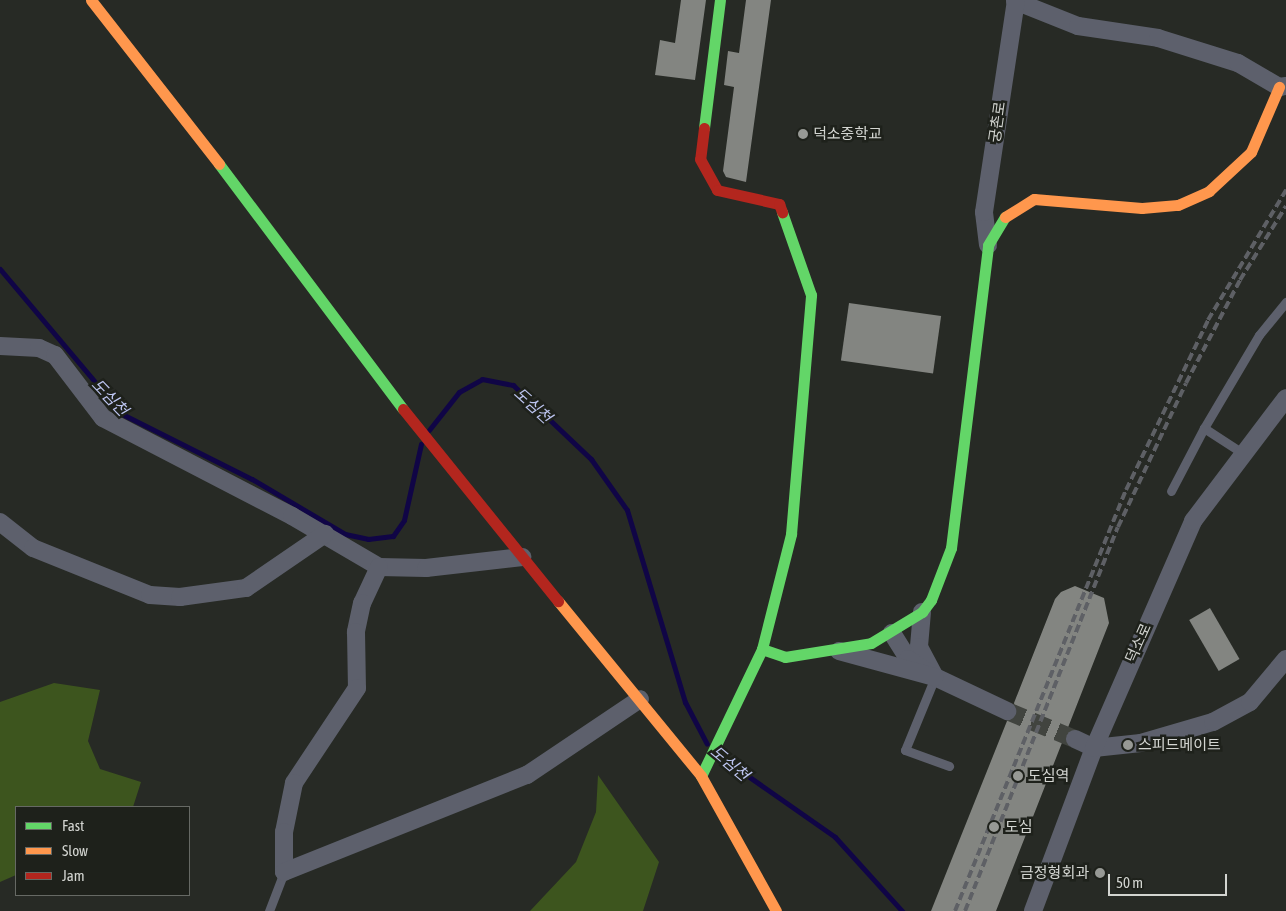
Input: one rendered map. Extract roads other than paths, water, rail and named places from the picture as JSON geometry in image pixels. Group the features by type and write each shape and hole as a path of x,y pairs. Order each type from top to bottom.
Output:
{"street":[{"path":"91,0 300,267 413,423 701,776 776,911"},
{"path":"701,776 725,731 762,649 791,534 811,295 779,204 717,190 700,159 720,0"},
{"path":"762,649 785,657 871,643 892,633 922,612 944,574 951,548 988,245 1001,219 1034,199 1142,208 1178,205 1209,191 1251,152 1282,86 1238,63 1158,38 1078,26 1014,0"},
{"name":"궁촌로","path":"988,245 984,212 1014,0"},
{"path":"0,346 39,348 55,355 103,418 325,534 379,567 426,568 522,557"},
{"name":"덕소로","path":"1033,911 1094,748 1193,522 1286,398"},
{"path":"0,522 34,548 150,595 180,597 246,588 325,534"},
{"path":"379,567 362,603 356,632 356,688 294,784 284,832 284,872 528,775 640,699"},
{"path":"922,612 919,647 934,678"},
{"path":"892,633 908,659 934,678"},
{"path":"835,650 934,678 1007,710"},
{"path":"1075,739 1094,748 1141,743 1213,722 1250,702 1286,659"}],"lane":[{"path":"1171,491 1204,428 1259,335 1286,302"},
{"path":"1204,428 1244,454"},
{"path":"934,678 905,750 948,766"},
{"path":"269,911 284,872"}],"waterway":[{"name":"도심천","path":"0,269 122,414 252,479 345,534 368,539 393,536 404,520 421,444"},
{"name":"도심천","path":"429,430 459,392 482,379 513,385 591,459 627,510 685,702 707,744"},
{"name":"도심천","path":"718,755 835,837 902,911"}],"tunnel":[{"path":"1007,711 1075,739"}],"railway":[{"path":"955,911 1126,490 1208,320 1286,190"},
{"path":"965,911 1118,527 1186,383 1240,280 1286,206"}],"place":[{"name":"덕소중학교","path":"803,134"},
{"name":"스피드메이트","path":"1128,745"},
{"name":"도심역","path":"1018,776"},
{"name":"도심","path":"994,827"},
{"name":"금정형회과","path":"1100,873"}]}
